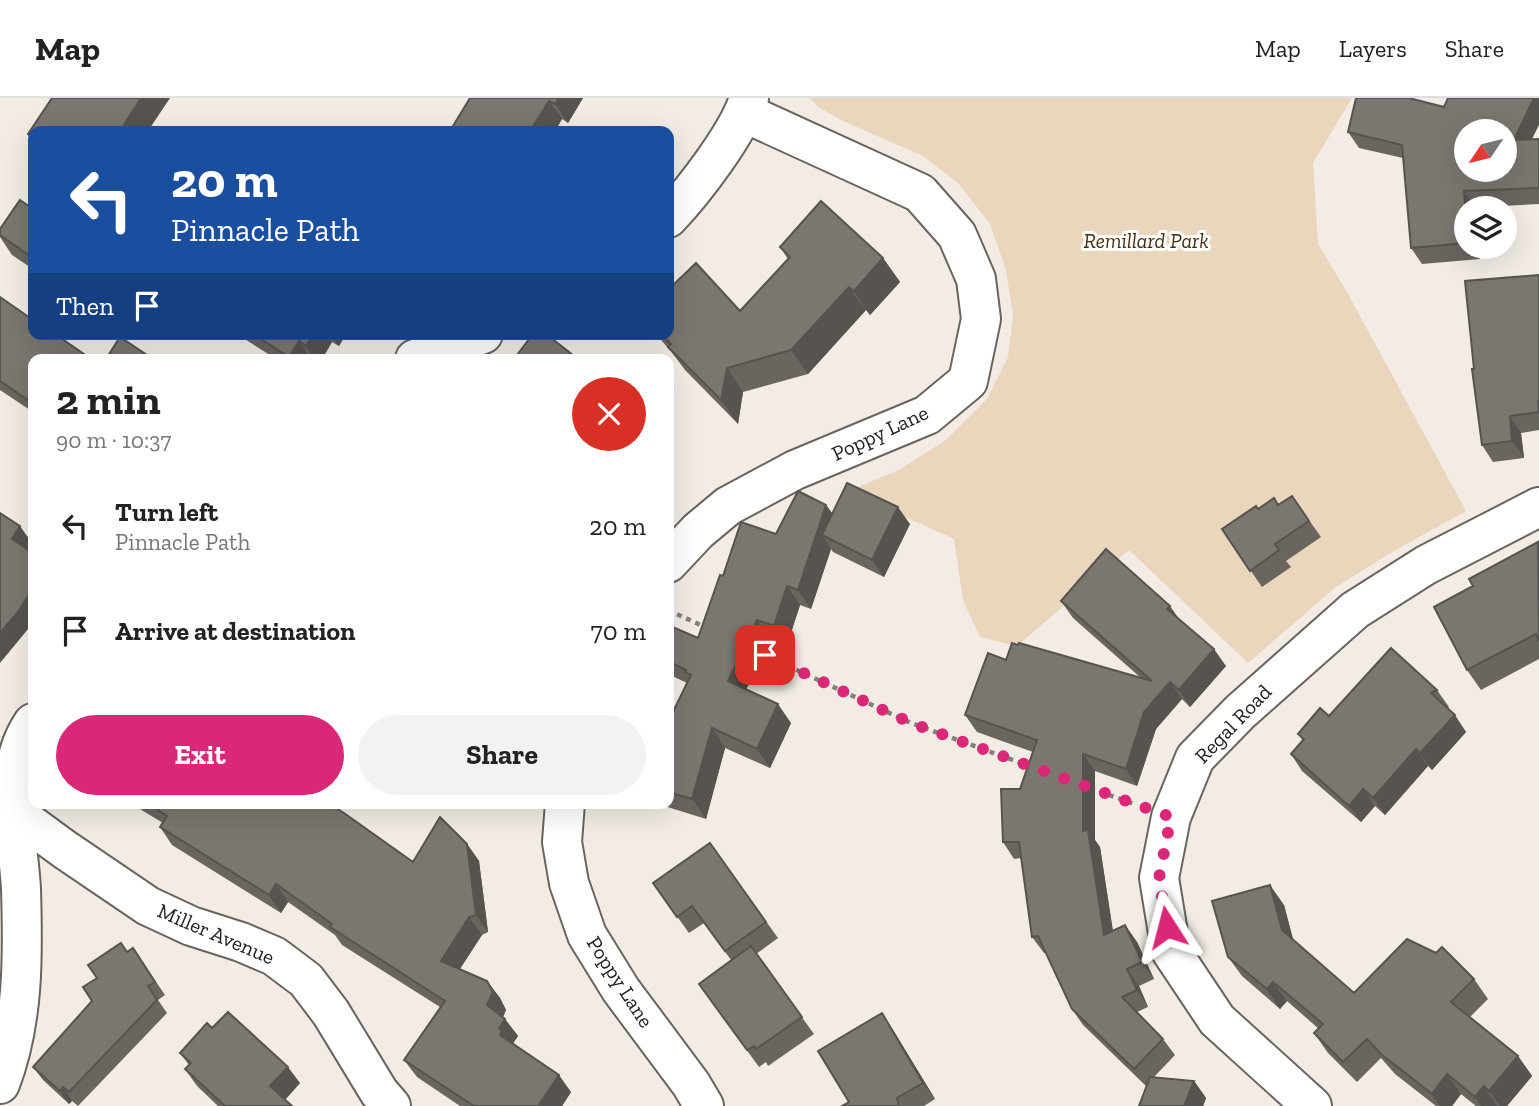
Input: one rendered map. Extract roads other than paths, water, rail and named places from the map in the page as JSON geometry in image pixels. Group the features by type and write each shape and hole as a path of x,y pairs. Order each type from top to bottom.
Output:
{"street":[{"path":"674,211 713,162 747,105"},
{"name":"Poppy Lane","path":"674,557 727,506 795,470 927,415 968,381 981,318 976,279 957,235 920,193 747,105"},
{"path":"429,354 467,340"},
{"name":"Regal Road","path":"1312,1106 1217,1020 1171,951 1159,878 1171,817 1195,758 1240,712 1355,610 1426,565 1539,507"},
{"path":"0,1084 8,1064 21,983 21,888 6,806 15,765 28,730"},
{"name":"Miller Avenue","path":"6,806 148,906 191,926 274,956 295,972 306,981 331,1013 379,1092 391,1106"},
{"name":"Poppy Lane","path":"565,809 562,842 569,883 587,935 621,990 691,1084 704,1106"}],"park label":[{"name":"Remillard Park","path":"1146,241"}]}
